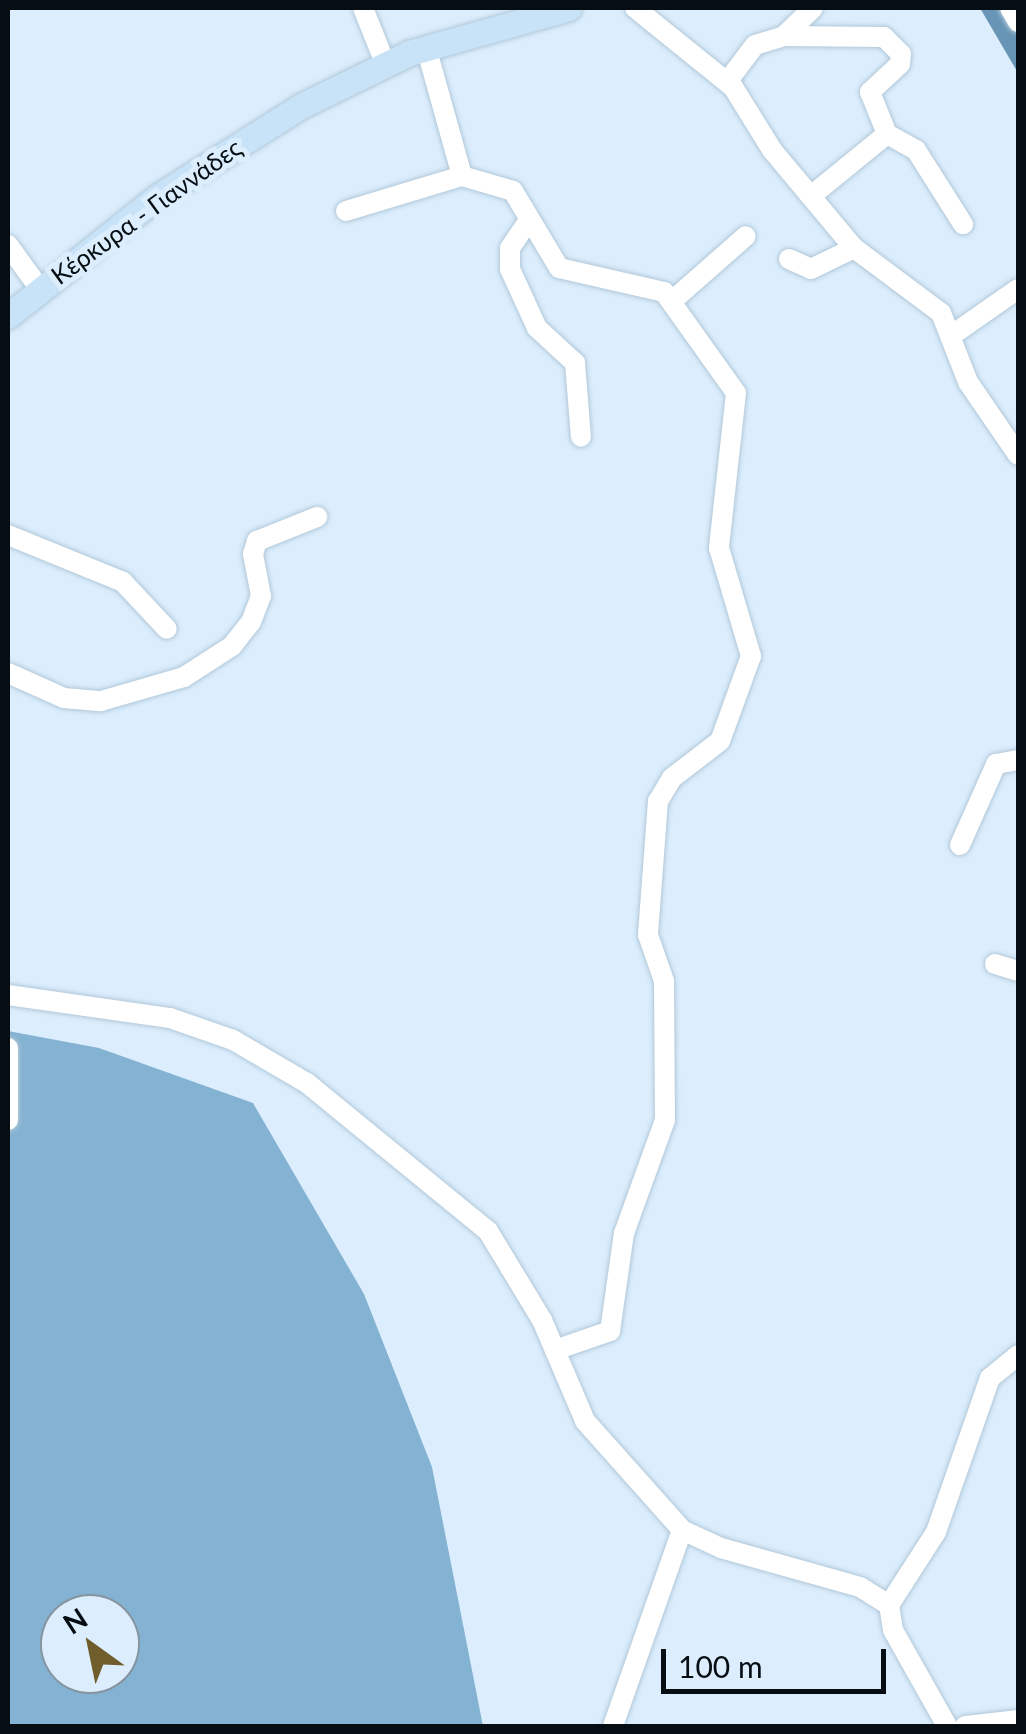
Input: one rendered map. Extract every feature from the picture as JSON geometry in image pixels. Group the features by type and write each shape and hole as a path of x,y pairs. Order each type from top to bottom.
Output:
{"main road":[{"name":"Κέρκυρα - Γιαννάδες","path":"8,316 210,160 385,63 426,47 569,8"}],"street":[{"path":"362,8 385,63"},
{"path":"636,8 727,82 810,196 854,248 940,313 968,382 1018,455"},
{"path":"784,36 813,8"},
{"path":"1010,8 1018,22"},
{"path":"727,82 755,44 784,36 892,41 900,64 870,97 887,134 916,150 962,224"},
{"path":"426,47 462,176"},
{"path":"810,196 887,134"},
{"path":"346,212 462,176 506,186 558,268 654,285 672,301 736,393 719,548 751,656 720,741 672,778 658,801 648,934 664,981 665,1120 624,1233 610,1331 555,1350"},
{"path":"528,220 510,248 510,268 537,328 575,363 582,437"},
{"path":"672,301 746,236"},
{"path":"8,245 40,288"},
{"path":"789,259 811,269 854,248"},
{"path":"952,335 1018,289"},
{"path":"8,673 64,698 101,701 184,677 232,646 251,622 261,596 254,545 317,518"},
{"path":"8,534 123,582 167,630"},
{"path":"960,844 996,764 1018,760"},
{"path":"995,964 1018,972"},
{"path":"8,995 170,1018 233,1040 307,1084 488,1231 520,1278 605,1451 682,1530 860,1588 889,1605"},
{"path":"8,1048 8,1120"},
{"path":"947,1726 893,1630 889,1605 936,1532 990,1378 1018,1354"},
{"path":"613,1726 682,1530"},
{"path":"965,1726 1018,1720"}],"shaded area":[{"path":"980,8 1005,8 1018,32 1018,73"},
{"path":"8,1031 99,1048 253,1103 364,1294 432,1467 483,1726 8,1726"}]}
